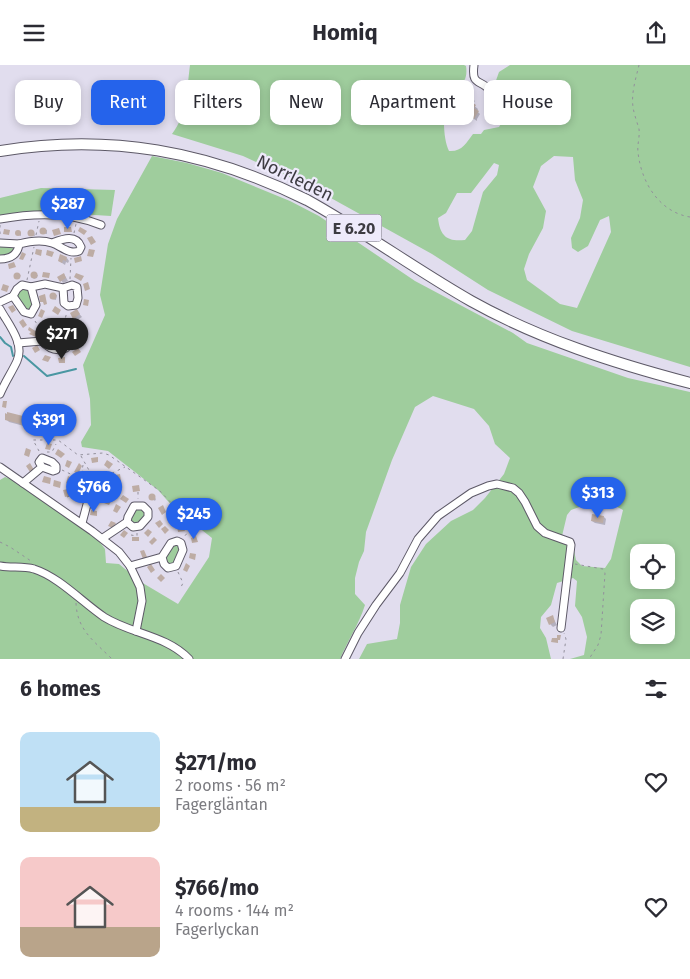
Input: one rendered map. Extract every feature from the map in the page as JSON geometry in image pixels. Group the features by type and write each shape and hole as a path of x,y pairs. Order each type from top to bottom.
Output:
{"highway":[{"name":"Norrleden","path":"0,151 63,143 120,145 181,153 238,170 281,187 307,200 472,302 540,335 608,360 690,383"}],"street":[{"path":"474,65 474,79 484,86"},
{"path":"0,219 40,215 77,217 101,225"},
{"path":"0,243 19,244 35,240 52,243 72,252 79,251 81,247 78,241 73,239 52,243"},
{"path":"0,259 6,259 16,254 19,244"},
{"path":"0,302 13,296 22,285 45,284 77,287 78,298 76,305 68,306 63,301 66,286"},
{"path":"13,296 24,312 30,314 36,305 29,286"},
{"path":"0,309 18,343 18,358 0,394"},
{"path":"18,343 44,338 61,335 69,341 68,346 64,349 51,349 44,338"},
{"path":"44,458 56,464 56,468 53,471 42,467 39,462 44,458"},
{"path":"0,467 82,523 119,552 130,566 140,587 142,601 136,631"},
{"path":"23,483 42,467"},
{"path":"82,523 89,497 90,481 98,476 102,482 96,496 89,497"},
{"path":"345,659 358,633 400,573 418,539 438,516 460,499 481,488 498,484 514,489 519,493 537,527 545,533 570,542 561,628"},
{"path":"103,538 128,522 132,507 143,505 148,511 147,519 138,527 133,527 128,522"},
{"path":"130,566 162,557 171,543 175,541 183,545 178,564 174,567 169,568 166,566 162,557"},
{"path":"0,565 27,567 42,572 105,617 172,645 189,659"}],"path":[{"path":"639,65 632,106 639,131 638,151 642,173 658,199 670,210 690,217"},
{"path":"29,286 29,264 40,215"},
{"path":"73,239 77,217"},
{"path":"0,219 0,234"},
{"path":"66,286 72,252"},
{"path":"61,335 68,306"},
{"path":"30,314 44,338"},
{"path":"44,458 33,440 58,440 80,455 90,481"},
{"path":"44,458 47,451 52,451 56,444"},
{"path":"80,455 106,453 160,491 193,526 180,542"},
{"path":"83,465 82,471 90,481"},
{"path":"122,485 119,488 112,485 110,488 102,482 126,467"},
{"path":"56,468 90,481"},
{"path":"66,497 72,495 71,492 90,481"},
{"path":"138,492 138,505"},
{"path":"0,542 34,563 42,572"},
{"path":"569,563 603,569 605,573 601,635 598,645 589,659"},
{"path":"174,567 182,579 183,584 181,587"},
{"path":"76,595 78,618 83,631 112,659"},
{"path":"561,628 566,639 563,659"}],"green space":[{"path":"190,65 464,65 466,66 466,73 464,80 351,80 351,125 444,125 447,146 449,151 453,151 463,146 473,134 481,134 484,130 499,127 500,125 571,125 571,80 496,80 499,72 510,65 690,65 690,367 572,331 488,290 432,254 311,187 243,156 172,134 178,125 260,125 260,80 188,80","holes":["554,156 573,157 575,180 583,200 580,218 571,238 572,248 578,252 588,246 600,220 609,216 611,232 577,308 560,304 527,280 524,269 529,254 543,228 546,211 533,187 541,166","494,163 499,165 497,175 483,192 472,231 465,240 453,240 446,237 441,229 438,218 446,213 457,193 471,193"]},
{"path":"152,156 187,163 222,173 290,201 319,216 415,281 513,333 527,343 628,378 690,392 690,659 570,659 584,655 587,637 582,617 575,606 577,581 573,578 557,583 551,605 541,617 540,628 546,638 551,659 359,659 367,644 397,639 400,623 400,605 411,567 426,544 451,521 473,510 485,498 504,474 510,458 495,444 489,426 474,409 433,396 415,407 392,460 366,532 364,551 355,578 355,594 365,605 340,659 0,659 0,480 5,477 16,481 93,533 105,549 106,563 119,564 141,582 178,604 209,557 212,538 174,508 158,490 108,451 82,447 81,442 91,425 90,399 83,365 105,315 100,295 108,244 117,219","holes":["602,499 623,510 611,559 605,568 582,566 576,560 572,541 562,536 567,515 571,510"]},
{"path":"41,188 115,190 111,216 46,212 0,217 0,198"},
{"path":"0,244 14,245 16,250 0,258"},
{"path":"19,288 30,288 35,307 28,313 14,295"},
{"path":"51,337 67,341 64,347 50,347 45,339"},
{"path":"139,506 147,513 140,525 131,524 129,517"},
{"path":"180,544 178,562 167,565 164,556 170,545"}],"building":[{"path":"474,108 479,111 474,119"},
{"path":"64,227 71,227 72,232 64,232"},
{"path":"80,227 87,231 84,235 78,231"},
{"path":"43,228 46,231 43,234 40,231"},
{"path":"59,228 61,234 54,236 52,230"},
{"path":"4,229 10,230 9,235 3,234"},
{"path":"31,229 35,233 31,237 27,233"},
{"path":"18,230 21,233 18,236 15,233"},
{"path":"92,236 96,242 91,245 87,238"},
{"path":"36,249 42,250 41,256 35,254"},
{"path":"89,249 95,250 93,257 87,256"},
{"path":"47,250 54,252 52,257 46,255"},
{"path":"22,252 26,254 23,260 19,259"},
{"path":"60,254 67,257 66,261 63,260 62,263 58,261"},
{"path":"81,256 82,261 75,263 74,258"},
{"path":"14,262 16,267 9,269 8,264"},
{"path":"34,271 38,275 34,279 30,275"},
{"path":"43,272 50,273 49,278 42,277"},
{"path":"17,273 20,276 17,279 14,276"},
{"path":"64,273 66,278 60,282 57,277"},
{"path":"76,273 84,276 81,281 74,277"},
{"path":"88,282 90,289 85,291 83,284"},
{"path":"3,284 9,286 7,292 1,290"},
{"path":"53,292 57,296 53,300 49,296"},
{"path":"45,294 47,304 44,305 43,302 40,302 39,296"},
{"path":"84,299 89,300 88,306 83,305"},
{"path":"13,305 16,310 12,313 8,307"},
{"path":"55,306 61,310 58,315 52,311"},
{"path":"41,309 45,311 42,318 38,316"},
{"path":"77,309 80,314 73,319 70,313"},
{"path":"23,319 27,325 23,328 19,322"},
{"path":"48,324 55,324 56,328 49,330"},
{"path":"68,325 71,328 68,331 65,328"},
{"path":"29,327 37,332 36,337 29,334 31,332 28,330"},
{"path":"78,334 82,338 78,342 74,338"},
{"path":"37,345 40,350 35,353 32,348"},
{"path":"78,348 81,352 75,356 72,352"},
{"path":"45,355 51,357 48,362 42,360"},
{"path":"65,357 65,363 59,363 58,358"},
{"path":"3,401 7,401 6,408 2,407"},
{"path":"7,412 23,416 21,424 5,420 5,413 7,414"},
{"path":"47,443 52,444 50,450 45,449"},
{"path":"26,448 31,450 29,457 24,455"},
{"path":"58,449 65,454 61,458 55,454"},
{"path":"98,457 98,462 92,463 91,458"},
{"path":"67,460 72,462 69,468 65,466"},
{"path":"107,460 113,464 109,469 104,465"},
{"path":"30,463 34,470 30,472 26,466"},
{"path":"79,463 82,466 78,474 74,472"},
{"path":"120,474 121,481 115,481 115,475"},
{"path":"44,476 51,478 50,484 42,482"},
{"path":"68,476 73,478 70,485 66,483"},
{"path":"54,480 61,482 60,488 53,486"},
{"path":"139,485 140,491 133,492 132,486"},
{"path":"113,487 117,489 114,494 110,491"},
{"path":"68,489 70,496 65,497 63,490"},
{"path":"152,494 155,497 152,500 149,497"},
{"path":"78,495 83,498 81,503 75,500"},
{"path":"123,495 129,499 126,503 120,499"},
{"path":"107,497 112,499 109,505 104,503"},
{"path":"116,504 121,507 117,513 113,511"},
{"path":"163,505 166,512 162,515 158,508"},
{"path":"91,510 97,511 97,516 90,515"},
{"path":"592,514 604,516 603,523 591,521"},
{"path":"160,520 163,524 159,528 155,523"},
{"path":"111,521 116,523 113,528 108,526"},
{"path":"182,524 185,531 178,532 177,525"},
{"path":"165,526 169,530 165,534 161,529"},
{"path":"148,529 152,532 148,537 144,533"},
{"path":"124,530 128,533 124,538 120,535"},
{"path":"196,536 198,542 192,543 191,538"},
{"path":"132,537 139,537 139,541 132,541"},
{"path":"154,537 157,540 152,545 149,542"},
{"path":"144,550 147,557 143,559 140,551"},
{"path":"190,553 196,554 195,560 189,558"},
{"path":"186,563 190,566 187,572 183,570"},
{"path":"151,564 155,570 151,573 147,567"},
{"path":"161,574 165,578 161,582 157,578"},
{"path":"553,615 555,622 549,625 546,618"},
{"path":"557,635 561,635 558,643 551,642 552,638 557,638"}],"waterway":[{"path":"0,337 11,347 13,356"},
{"path":"24,356 47,376 76,369"}]}
